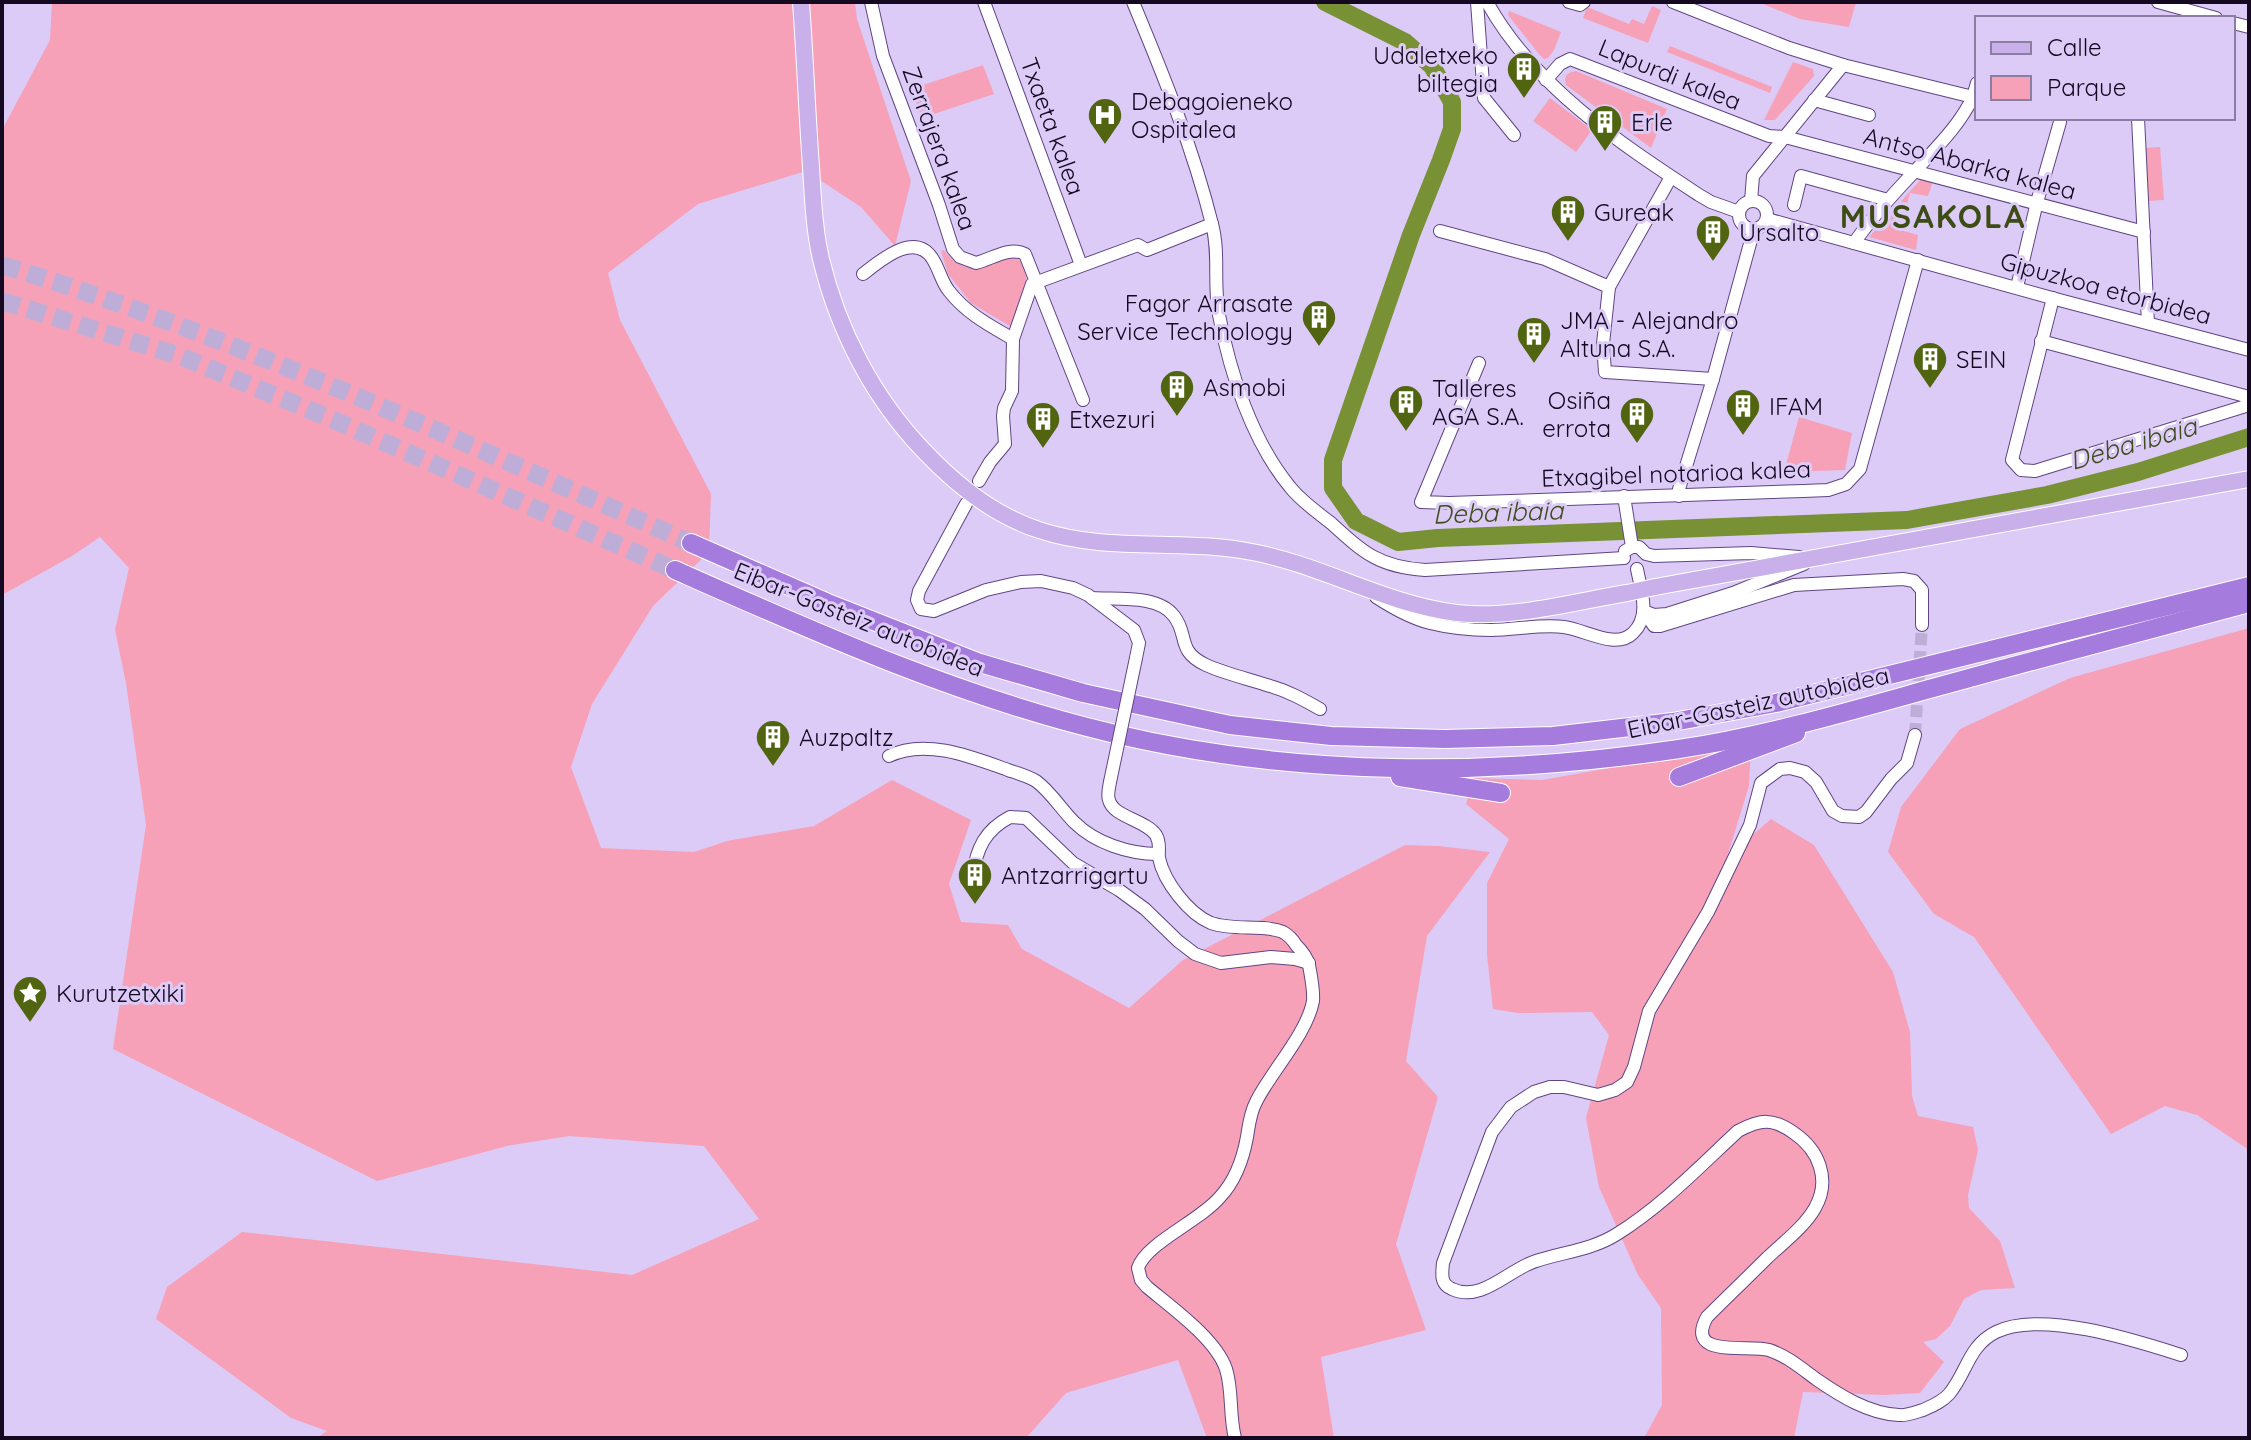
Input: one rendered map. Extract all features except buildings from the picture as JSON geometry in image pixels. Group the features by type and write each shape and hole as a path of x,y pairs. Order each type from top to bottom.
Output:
{"highway":[{"name":"Eibar-Gasteiz autobidea","path":"691,543 828,603 980,663 1083,693 1230,725 1331,736 1445,739 1553,736 1673,722 1776,703 2249,586"},
{"name":"Eibar-Gasteiz autobidea","path":"675,570 903,668 1109,733 1245,757 1363,767 1563,763 1682,748 1837,714 2249,603"},
{"path":"1679,777 1824,723 1837,714"},
{"path":"1363,767 1379,774 1501,793"}],"main road":[{"path":"801,2 815,219 825,271 845,331 880,397 938,467 996,511 1048,532 1083,540 1251,551 1415,605 1460,613 1507,612 1627,593 2249,479"}],"street":[{"name":"Zerrajera kalea","path":"871,2 883,56 953,249 968,262 976,263 1009,251 1020,251 1029,260 1036,281"},
{"name":"Txaeta kalea","path":"984,2 1081,265"},
{"path":"1133,2 1197,168 1216,251 1218,311 1237,388 1254,426 1290,488 1364,552 1387,564 1425,570 1639,547 1646,554 1654,556 1751,553 1818,558"},
{"path":"1477,2 1481,89 1484,98 1514,135"},
{"path":"1487,2 1513,41 1546,80 1576,107 1671,177 1711,202 1739,212"},
{"path":"1569,2 1580,5 1584,2"},
{"path":"1673,2 1789,48 1843,65 1973,97"},
{"path":"2158,2 2209,16"},
{"name":"Lapurdi kalea","path":"1546,80 1560,64 1570,59 1750,130 1785,137"},
{"path":"1751,201 1753,176 1843,65"},
{"path":"1854,243 1888,200 1940,145 1958,122 1975,90"},
{"path":"1814,100 1869,115"},
{"path":"2138,120 2148,323"},
{"path":"2017,287 2060,122"},
{"name":"Antso Abarka kalea","path":"1785,137 2144,232"},
{"path":"1794,205 1801,176 1888,200"},
{"path":"1671,177 1609,287 1603,344 1605,372 1713,379"},
{"path":"1751,201 1764,206 1767,219 1762,226 1754,229 1742,225 1739,212 1743,204 1751,201"},
{"name":"Gipuzkoa etorbidea","path":"1767,219 2249,350"},
{"path":"979,481 1005,444 1003,416 1012,391 1013,339 1029,289 1036,281 1138,245 1147,250 1212,224"},
{"path":"1679,496 1754,229"},
{"path":"1440,231 1545,259 1609,287"},
{"path":"863,274 901,249 920,248 934,260 940,278 966,310 1013,339"},
{"name":"Etxagibel notarioa kalea","path":"1479,363 1421,502 1828,490 1846,484 1860,469 1918,260"},
{"path":"1036,281 1083,400"},
{"path":"2053,298 2012,460 2021,470 2035,471 2249,405"},
{"path":"2041,341 2249,397"},
{"path":"1624,496 1628,567 1637,569 1645,564 1646,554"},
{"path":"966,504 919,591 917,602 922,609 934,611 986,590 1032,581 1073,588 1092,598 1134,630 1139,643 1110,782 1108,798 1112,808 1154,831 1160,842 1160,863 1183,903 1192,912 1217,925 1282,932 1295,943 1309,963 1313,993 1310,1012 1278,1069 1256,1100 1245,1148 1233,1178 1220,1198 1155,1246 1140,1261 1138,1268 1141,1280 1147,1287 1202,1336 1221,1358 1227,1372 1230,1417 1235,1438"},
{"path":"1644,611 1654,615 1667,614 1733,593 1818,558"},
{"path":"1637,569 1644,611 1651,624 1660,626 1794,585 1903,579 1914,581 1922,590 1922,625"},
{"path":"1359,586 1399,611 1429,623 1460,628 1491,630 1555,626 1612,641 1625,639 1635,631 1644,611"},
{"path":"1092,598 1143,601 1162,606 1174,615 1192,657 1206,665 1295,695 1320,709"},
{"path":"1915,735 1907,763 1859,817 1842,816 1833,811 1816,782 1805,772 1780,769 1761,783 1750,825 1708,912 1649,1011 1627,1082 1598,1095 1550,1087 1534,1092 1511,1107 1492,1132 1443,1263 1441,1276 1446,1286 1456,1291 1471,1292 1490,1286 1532,1261 1586,1248 1614,1236 1653,1209 1738,1131 1754,1123 1768,1121 1784,1126 1803,1139 1816,1155 1823,1173 1821,1193 1814,1210 1794,1232 1707,1317 1701,1328 1706,1342 1717,1347 1766,1349 1786,1357 1842,1397 1900,1416 1940,1402 1950,1393 1972,1351 1982,1340 1999,1330 2050,1324 2141,1342 2181,1355"},
{"path":"889,756 901,749 935,750 964,755 1034,780 1077,825 1107,844 1145,854 1158,854"},
{"path":"973,876 975,855 993,829 1010,817 1026,818 1073,863 1112,885 1145,909 1195,954 1221,963 1271,957 1309,963"}],"green space":[{"path":"52,2 855,2 857,19 911,181 895,246 861,207 806,171 698,204 608,273 620,320 711,494 709,552 653,606 592,704 571,767 601,848 694,852 727,841 814,826 892,780 971,820 949,884 961,922 1008,925 1022,949 1129,1008 1183,960 1405,845 1490,852 1427,936 1406,1061 1438,1097 1396,1244 1426,1330 1321,1357 1334,1438 1207,1438 1178,1360 1066,1393 1026,1438 317,1438 327,1431 291,1418 156,1319 167,1287 242,1232 632,1275 759,1219 704,1146 569,1136 507,1146 377,1181 113,1049 146,825 126,683 115,630 129,568 100,537 2,595 2,130 50,40"},
{"path":"1758,2 1856,2 1849,27 1800,19"},
{"path":"1652,6 1661,10 1648,43 1583,18 1587,7 1629,24 1632,19 1644,24"},
{"path":"1509,11 1561,32 1548,58 1544,59 1539,54 1508,15"},
{"path":"1670,46 1772,87 1770,93 1667,52"},
{"path":"1793,62 1813,69 1814,76 1775,120 1764,120"},
{"path":"983,65 994,94 922,118 911,89"},
{"path":"1576,71 1667,109 1651,148 1566,85 1567,75"},
{"path":"1550,98 1592,130 1576,152 1533,121"},
{"path":"2160,147 2164,200 2149,201 2145,148"},
{"path":"1923,177 1933,181 1928,196 1910,193 1900,230 1918,235 1916,250 1869,237"},
{"path":"944,250 954,261 966,267 985,266 1008,258 1020,260 1025,266 1025,287 1013,328 971,303 948,274 941,251"},
{"path":"1799,417 1852,433 1845,470 1784,472"},
{"path":"2249,628 2249,1150 2197,1115 2165,1106 2111,1134 1974,937 1934,914 1888,852 1901,807 1960,729 2070,678"},
{"path":"1751,743 1749,786 1727,857 1771,819 1814,845 1893,972 1910,1032 1912,1096 1918,1116 1973,1127 1978,1150 1968,1195 1969,1208 2000,1241 2015,1288 1981,1290 1964,1299 1950,1326 1936,1339 1923,1342 1944,1362 1920,1393 1803,1392 1794,1438 1644,1438 1662,1405 1661,1308 1638,1275 1599,1187 1586,1118 1609,1035 1592,1012 1518,1013 1493,1009 1487,955 1487,883 1509,839 1466,804 1474,778 1542,780"}],"waterway":[{"name":"Deba ibaia","path":"1325,2 1405,42 1432,66 1452,102 1452,129 1411,235 1333,460 1333,488 1356,521 1398,542 1907,520 2047,495 2138,472 2249,437"}],"tunnel":[{"path":"2,265 178,325 265,359 436,430 691,543"},
{"path":"2,301 180,356 675,570"},
{"path":"1915,735 1922,625"}],"place":[{"name":"Udaletxeko biltegia","path":"1524,100"},
{"name":"Debagoieneko Ospitalea","path":"1105,146"},
{"name":"Erle","path":"1605,153"},
{"name":"Gureak","path":"1568,243"},
{"name":"Ursalto","path":"1713,263"},
{"name":"Fagor Arrasate Service Technology","path":"1319,348"},
{"name":"JMA - Alejandro Altuna S.A.","path":"1534,365"},
{"name":"SEIN","path":"1930,390"},
{"name":"Asmobi","path":"1177,418"},
{"name":"Talleres AGA S.A.","path":"1406,433"},
{"name":"IFAM","path":"1743,437"},
{"name":"Osiña errota","path":"1637,445"},
{"name":"Etxezuri","path":"1043,450"},
{"name":"Auzpaltz","path":"773,768"},
{"name":"Antzarrigartu","path":"975,906"},
{"name":"Kurutzetxiki","path":"30,1024"}],"district":[{"name":"MUSAKOLA","path":"1933,216"}]}
